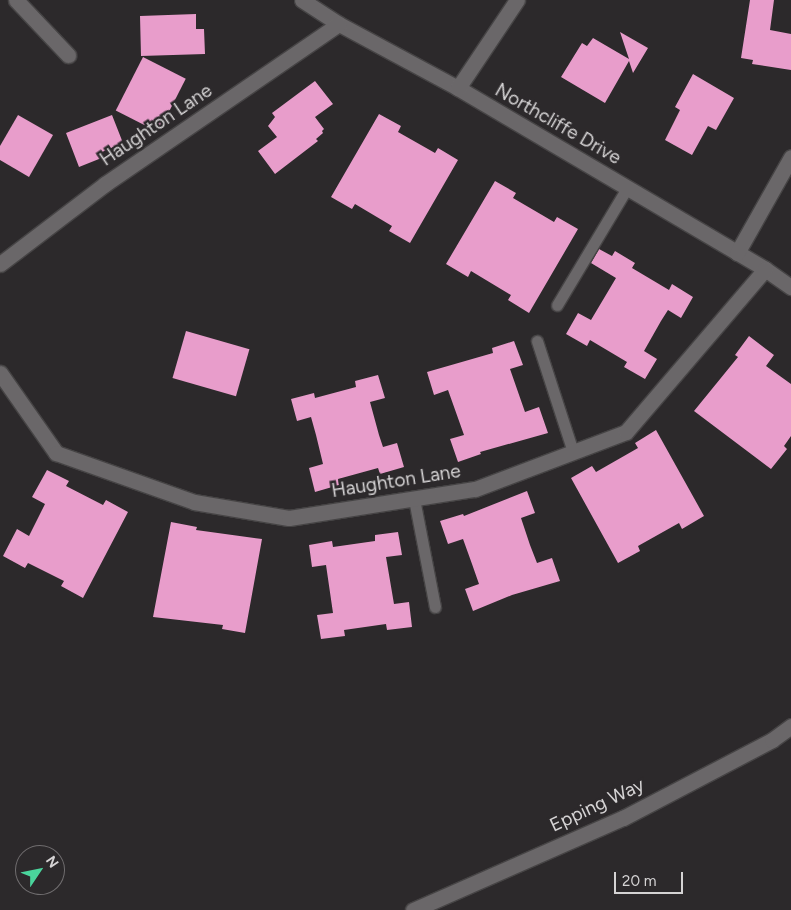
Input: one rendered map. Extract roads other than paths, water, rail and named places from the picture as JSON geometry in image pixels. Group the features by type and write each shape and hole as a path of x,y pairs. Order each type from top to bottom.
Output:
{"street":[{"path":"16,0 68,55"},
{"name":"Northcliffe Drive","path":"302,0 339,24 458,88 765,269 791,287"},
{"path":"458,88 517,0"},
{"name":"Haughton Lane","path":"0,264 105,184 339,24"},
{"path":"737,253 791,157"},
{"name":"Haughton Lane","path":"0,373 56,453 194,502 289,518 476,489 626,432 765,269"},
{"name":"Epping Way","path":"413,910 623,818 772,740 791,726"}],"lane":[{"path":"557,305 627,188"},
{"path":"537,341 573,452"},
{"path":"414,499 435,607"}]}
